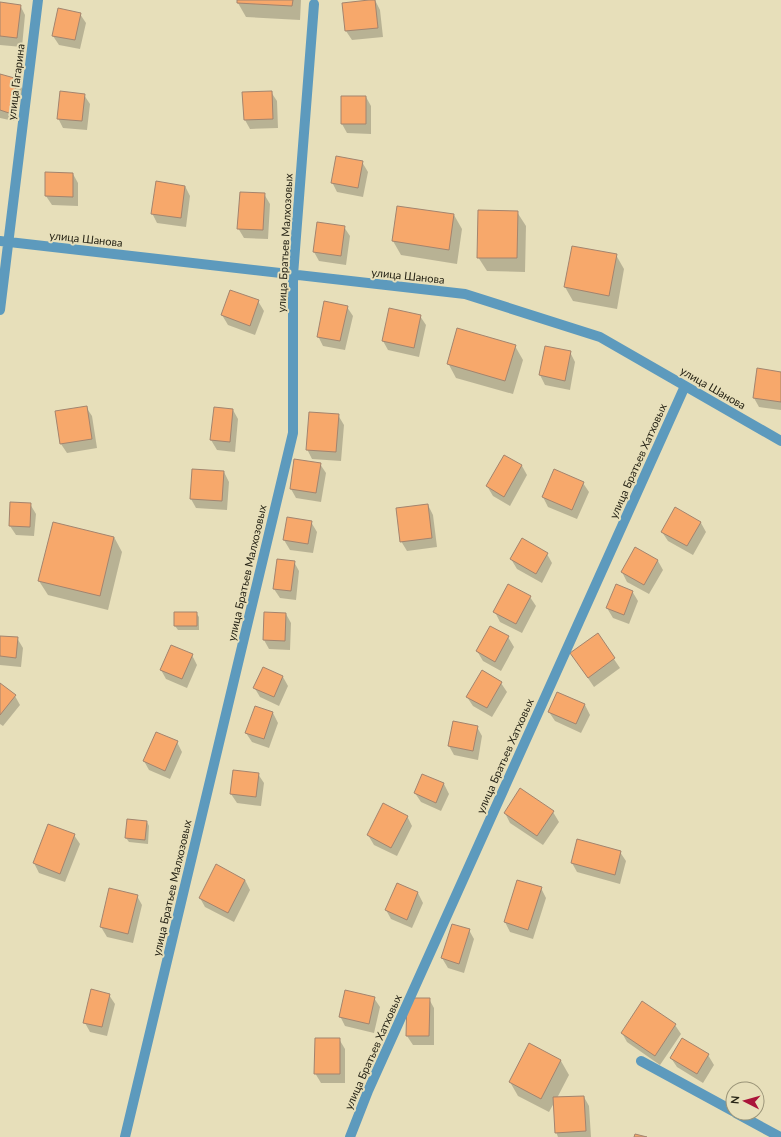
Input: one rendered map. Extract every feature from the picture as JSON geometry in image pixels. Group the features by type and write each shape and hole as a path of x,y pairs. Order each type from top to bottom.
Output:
{"street":[{"name":"улица Гагарина","path":"0,310 4,242 38,0"},
{"name":"улица Братьев Малхозовых","path":"125,1137 293,434 293,275 314,4"},
{"name":"улица Шанова","path":"4,242 465,294 600,337 781,441"},
{"name":"улица Братьев Хатховых","path":"350,1137 368,1091 685,386"},
{"path":"640,1062 725,1107"},
{"path":"751,1121 780,1137"}],"building":[{"path":"237,0 293,0 292,6 237,3"},
{"path":"375,0 378,28 345,31 342,3"},
{"path":"0,2 21,5 17,38 0,36"},
{"path":"58,8 81,13 75,40 52,36"},
{"path":"0,74 18,79 9,113 0,110"},
{"path":"60,91 85,94 82,121 57,119"},
{"path":"272,91 273,119 244,120 242,92"},
{"path":"341,96 366,96 366,124 341,124"},
{"path":"336,156 363,161 358,188 331,183"},
{"path":"45,172 73,173 73,197 45,196"},
{"path":"156,181 185,186 181,218 151,214"},
{"path":"240,192 265,193 263,230 237,229"},
{"path":"397,206 454,214 449,250 392,241"},
{"path":"478,210 518,211 517,258 477,258"},
{"path":"317,222 345,226 341,256 313,252"},
{"path":"572,246 617,254 609,296 564,287"},
{"path":"230,290 259,300 250,326 221,315"},
{"path":"324,301 348,306 340,341 317,337"},
{"path":"389,308 421,315 414,348 382,341"},
{"path":"457,328 516,345 505,381 447,364"},
{"path":"545,346 571,351 565,381 539,375"},
{"path":"757,368 781,372 781,402 753,398"},
{"path":"87,406 92,439 60,444 55,411"},
{"path":"214,407 233,409 230,442 210,440"},
{"path":"309,412 339,414 336,452 306,450"},
{"path":"504,455 522,465 504,497 486,486"},
{"path":"294,459 321,463 316,493 290,489"},
{"path":"192,469 224,471 222,501 190,499"},
{"path":"554,469 584,482 572,510 542,497"},
{"path":"10,502 31,503 30,527 9,526"},
{"path":"428,504 432,538 400,542 396,508"},
{"path":"675,507 701,522 687,546 661,532"},
{"path":"287,517 312,521 308,544 283,540"},
{"path":"53,522 114,537 100,596 38,581"},
{"path":"522,538 548,553 536,574 510,559"},
{"path":"635,547 658,560 644,585 621,572"},
{"path":"277,559 295,561 291,591 273,589"},
{"path":"508,584 531,596 516,624 493,612"},
{"path":"616,584 633,591 624,615 606,608"},
{"path":"174,612 197,612 197,626 174,626"},
{"path":"264,612 286,613 285,641 263,640"},
{"path":"490,626 509,636 495,662 476,651"},
{"path":"598,633 615,658 588,678 570,653"},
{"path":"0,636 18,637 16,658 0,656"},
{"path":"171,645 193,654 182,679 160,670"},
{"path":"263,667 283,676 274,697 253,688"},
{"path":"482,670 502,682 487,708 466,697"},
{"path":"0,683 16,695 0,715"},
{"path":"557,692 585,704 576,724 548,712"},
{"path":"255,706 273,712 264,739 245,733"},
{"path":"453,721 478,726 473,751 448,746"},
{"path":"156,732 178,741 165,771 143,761"},
{"path":"233,770 259,773 256,797 230,794"},
{"path":"422,774 444,783 436,803 414,793"},
{"path":"520,788 554,811 537,836 504,813"},
{"path":"383,803 408,816 391,848 367,835"},
{"path":"127,819 147,821 145,840 125,838"},
{"path":"48,824 75,834 60,874 33,863"},
{"path":"577,839 621,851 615,875 571,863"},
{"path":"216,864 245,880 228,913 199,898"},
{"path":"517,880 542,887 528,930 504,922"},
{"path":"397,883 418,892 407,920 385,910"},
{"path":"109,888 138,895 128,934 100,927"},
{"path":"452,924 470,929 459,964 441,958"},
{"path":"91,989 110,994 102,1027 83,1023"},
{"path":"345,990 375,997 369,1024 339,1017"},
{"path":"407,998 430,998 429,1036 406,1036"},
{"path":"642,1001 676,1024 655,1056 621,1033"},
{"path":"315,1038 340,1038 340,1074 314,1074"},
{"path":"682,1038 709,1054 697,1074 670,1058"},
{"path":"529,1043 561,1060 541,1099 509,1082"},
{"path":"584,1096 586,1131 555,1133 553,1097"},
{"path":"635,1134 647,1137 634,1137"}]}
